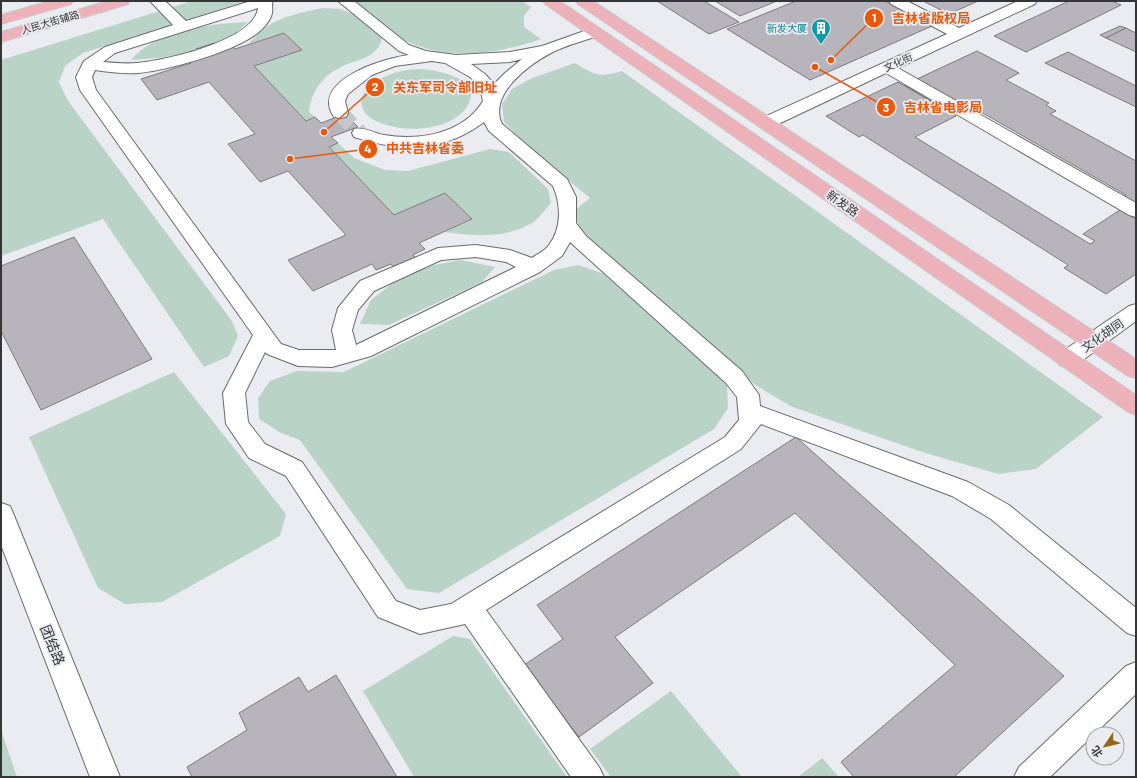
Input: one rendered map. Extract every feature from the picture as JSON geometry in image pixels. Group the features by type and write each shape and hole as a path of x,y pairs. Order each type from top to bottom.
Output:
{"main road":[{"path":"1,10 32,1"},
{"path":"1,20 66,1"},
{"name":"人民大街辅路","path":"1,37 123,1"},
{"name":"新发路","path":"550,1 1136,406"},
{"name":"新发路","path":"583,1 1136,370"}],"street":[{"path":"157,1 183,27"},
{"path":"90,64 110,68 144,67 180,59 237,41 250,32 264,18 267,7 265,1 110,50 90,64 84,76 88,90 274,349 298,358 332,359 363,351 533,267 555,251 566,234 568,214 567,197 560,183 495,127 490,114 491,101 488,86 478,76 464,66 442,58 423,55 404,48 345,1"},
{"path":"896,1 959,34"},
{"name":"文化街","path":"766,123 1028,1"},
{"path":"340,113 337,101 342,89 358,75 379,65 405,59 442,58 482,60 510,57 546,50 595,32"},
{"path":"360,133 382,140 412,143 439,138 463,129 480,118 503,84 520,68 546,50"},
{"path":"886,67 1136,210"},
{"path":"263,335 234,393 237,424 257,451 294,469 387,609 420,622 456,615 733,443 751,422 748,395 734,377 578,240 567,224"},
{"path":"348,355 342,330 348,308 367,286 438,254 476,251 510,256 533,267"},
{"name":"文化胡同","path":"1068,359 1136,310"},
{"path":"750,411 960,488 1000,512 1136,624"},
{"name":"团结路","path":"1,513 105,777"},
{"path":"468,607 589,777"},
{"path":"1029,777 1136,675"}],"green space":[{"path":"192,1 246,1 83,53 65,66 59,82 68,101 232,321 238,336 229,356 204,367 103,219 1,256 1,60"},
{"path":"355,1 522,1 531,7 524,16 524,27 541,39 508,48 474,53 439,51 406,41 387,28"},
{"path":"323,8 340,9 353,14 382,38 378,48 374,52 365,58 334,71 322,81 313,95 309,112 315,117 306,121 254,66 302,50 284,33 248,44 267,26 275,22 307,11"},
{"path":"248,22 223,40 194,52 131,60 141,50 169,35 185,30 218,24"},
{"path":"575,63 592,73 602,75 622,71 1103,417 1036,469 998,474 922,452 790,406 754,384 580,230 574,211 590,198 527,146 504,122 502,104 512,89 532,78"},
{"path":"420,69 448,74 465,83 470,90 471,98 466,108 450,121 428,128 416,129 394,127 378,122 368,116 362,106 362,98 365,91 377,81 390,74"},
{"path":"338,143 354,158 385,170 408,171 490,149 509,152 548,189 551,203 535,221 511,232 489,235 467,235 445,232 472,219 445,193 394,215 329,147"},
{"path":"460,260 495,267 482,282 389,325 360,324 371,300 393,283 434,265"},
{"path":"578,265 604,274 727,385 728,408 714,429 439,593 407,589 300,440 281,433 259,419 258,398 270,381 297,371 344,372 554,270"},
{"path":"174,372 286,514 280,536 162,602 125,604 98,588 29,437"},
{"path":"453,636 470,639 567,777 414,777 363,691"},
{"path":"671,691 742,777 611,777 590,749"},
{"path":"1,730 17,777 1,777"},
{"path":"822,758 839,777 798,777"}],"building":[{"path":"657,1 704,1 739,22 709,34"},
{"path":"715,1 777,1 740,16"},
{"name":"新发大厦","path":"796,1 885,1 932,26 810,80 727,29"},
{"path":"923,1 978,1 949,14"},
{"path":"1069,1 1112,1 1121,5 1026,52 994,36"},
{"path":"1120,26 1126,28 1106,38 1100,35"},
{"path":"1126,28 1136,33 1136,52 1106,38"},
{"path":"284,33 302,50 254,66 306,121 315,117 321,123 345,114 358,127 331,137 338,143 329,147 394,215 445,193 472,219 419,243 425,249 413,255 425,268 403,278 391,264 376,270 372,264 313,291 288,260 346,235 288,171 260,182 228,144 255,134 209,82 157,100 141,79 191,63 188,60 202,55 196,49 214,43 220,49 232,45 235,49"},
{"path":"977,51 1019,73 1006,80 1049,103 1046,105 1056,111 1050,114 1136,161 1136,219 1111,205 1126,195 960,100 944,108 904,85"},
{"path":"1068,52 1136,86 1136,107 1045,63"},
{"path":"898,82 956,116 915,137 1090,244 1095,241 1083,234 1120,210 1136,219 1136,274 1106,294 1064,268 1068,265 863,135 859,137 826,116"},
{"path":"74,237 152,359 41,410 1,331 1,266"},
{"path":"796,437 1064,676 954,777 854,777 841,762 955,665 795,513 615,637 653,683 579,737 524,665 563,639 537,605"},
{"path":"336,675 397,777 192,777 187,767 247,730 239,713 299,677 308,692"}],"tunnel":[{"path":"340,113 360,133"}],"place":[{"name":"新发大厦","path":"821,45"},
{"name":"吉林省版权局","path":"831,60"},
{"name":"吉林省电影局","path":"815,67"},
{"name":"关东军司令部旧址","path":"324,132"},
{"name":"中共吉林省委","path":"290,159"}]}
